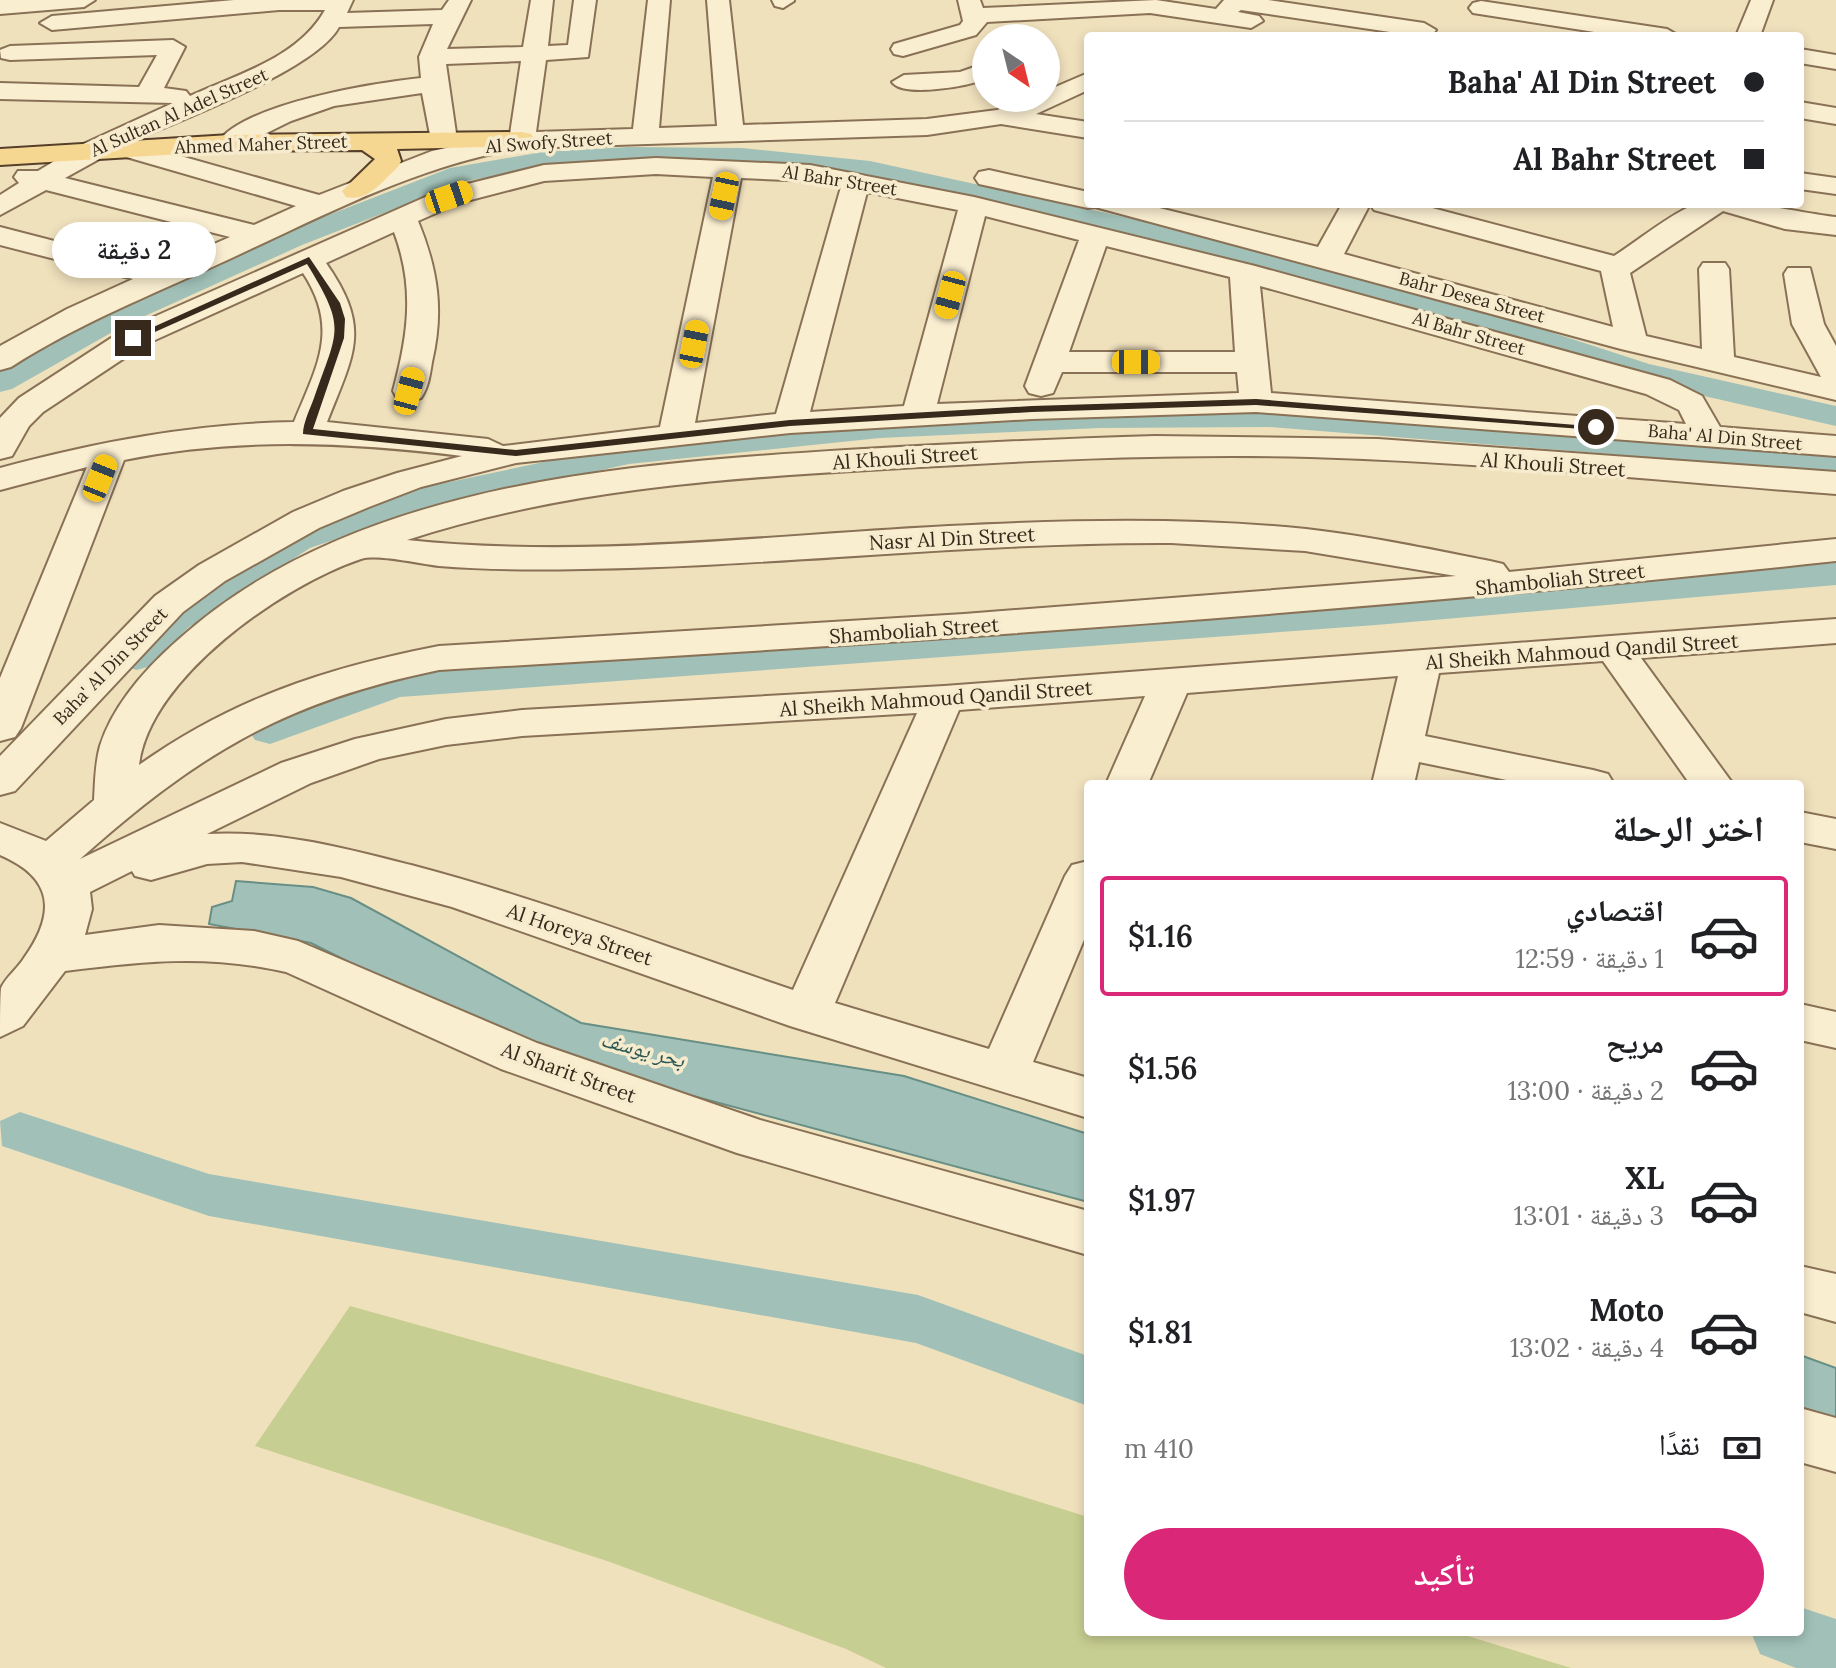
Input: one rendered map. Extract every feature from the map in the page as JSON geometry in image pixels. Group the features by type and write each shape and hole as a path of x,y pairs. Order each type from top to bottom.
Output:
{"main road":[{"name":"Ahmed Maher Street","path":"0,157 230,143 522,140"},
{"path":"356,191 388,161 388,155 367,141"}],"street":[{"path":"0,7 84,0"},
{"path":"522,140 542,0"},
{"path":"431,57 580,51 585,0"},
{"path":"645,135 659,0"},
{"path":"718,0 731,133"},
{"path":"1550,19 1568,0"},
{"path":"1750,32 1762,0"},
{"path":"1233,24 1236,2 1424,30"},
{"path":"52,23 279,3 338,8 454,9 431,57 432,85 444,140"},
{"path":"1131,32 1143,5"},
{"path":"903,49 968,30 975,22 971,8 1034,13 1143,5 1233,24 1308,32"},
{"name":"Al Sultan Al Adel Street","path":"0,207 88,152 297,56 312,46 338,8"},
{"path":"1034,13 1036,24"},
{"path":"1478,13 1550,19 1639,32"},
{"path":"1478,13 1507,32"},
{"path":"0,44 16,44 10,53 173,47 148,94"},
{"path":"1804,57 1836,62"},
{"path":"904,82 964,79 972,76"},
{"path":"1804,81 1836,86"},
{"name":"Al Swofy Street","path":"0,360 48,333 162,278 443,155 522,140 645,135 731,133 900,141 1000,117 1067,94 1084,83"},
{"path":"230,143 271,119 313,102 354,93 432,85"},
{"path":"0,91 148,94 205,99"},
{"path":"18,120 47,92"},
{"path":"1804,111 1836,116"},
{"path":"1000,117 1084,129"},
{"path":"132,150 323,205"},
{"name":"Al Bahr Street","path":"0,449 15,421 31,405 91,363 178,316 403,218 478,187 544,173 656,166 729,167 857,180 1096,234 1658,387 1698,408 1703,417 1704,435"},
{"path":"676,433 729,167"},
{"path":"957,171 1084,199"},
{"path":"0,174 46,179 258,235"},
{"path":"790,423 857,180"},
{"path":"1804,182 1836,186"},
{"path":"918,415 974,205"},
{"name":"Bahr Desea Street","path":"1145,208 1211,215 1327,258 1430,250 1523,275 1632,342 1836,390"},
{"path":"1327,258 1354,208"},
{"path":"1388,208 1430,250 1523,275 1618,266 1709,208"},
{"path":"1744,208 1785,220 1836,226"},
{"path":"403,218 427,285 428,311 409,391"},
{"path":"1032,409 1096,234"},
{"path":"0,236 162,278"},
{"path":"307,431 340,338 341,319 309,260"},
{"path":"1618,266 1615,273 1632,342"},
{"path":"1714,269 1718,363"},
{"path":"1244,272 1256,402"},
{"path":"1799,274 1808,324 1836,375"},
{"path":"1050,362 1252,362"},
{"name":"Baha' Al Din Street","path":"0,781 169,604 258,545 306,520 383,489 516,453 676,433 790,423 1032,409 1256,402 1836,446"},
{"path":"0,479 111,450 211,435 307,431 351,433 516,453"},
{"name":"Al Khouli Street","path":"115,802 118,759 124,738 139,709 164,676 203,637 289,580 361,546 441,517 497,501 613,481 777,465 1069,448 1320,448 1836,483"},
{"path":"0,728 111,450"},
{"name":"Nasr Al Din Street","path":"361,546 454,557 566,561 946,537 1071,532 1199,533 1360,547 1540,583"},
{"name":"Shamboliah Street","path":"62,885 115,802 194,744 263,708 337,679 439,658 819,637 1540,583 1836,550"},
{"name":"Al Sheikh Mahmoud Qandil Street","path":"62,885 296,773 370,748 446,732 522,723 944,699 1614,648 1828,642"},
{"path":"1614,648 1709,780"},
{"path":"1421,663 1397,764 1554,780"},
{"path":"1129,780 1171,682"},
{"path":"807,1013 944,699"},
{"path":"50,728 124,738"},
{"path":"1804,828 1836,834"},
{"path":"0,838 23,846 62,885 65,931 15,1005 0,1019"},
{"name":"Al Horeya Street","path":"62,885 206,849 242,847 341,862 465,895 807,1013 1084,1097"},
{"path":"1003,1074 1084,885"},
{"name":"Al Sharit Street","path":"51,956 159,942 254,948 298,958 519,1056 755,1139 1084,1232"},
{"path":"1804,1023 1836,1030"},
{"path":"1804,1290 1836,1298"},
{"path":"1804,1436 1836,1445"}],"green space":[{"path":"350,1306 918,1464 1084,1516 1084,1636 1468,1636 1571,1668 886,1668 846,1649 610,1562 255,1446"}],"water":[{"name":"بحر يوسف","path":"236,881 313,887 351,898 581,1023 904,1076 1084,1133 1084,1201 667,1089 494,1035 311,943 209,924 212,907 232,901"},
{"path":"1804,1356 1836,1368 1836,1438 1804,1429"}],"waterway":[{"path":"0,382 112,319 292,239 460,174 542,160 628,155 742,156 870,169 1142,229 1515,331 1640,372 1836,416"},
{"path":"137,658 175,619 297,540 416,500 629,454 880,428 1100,418 1269,417 1836,462"},
{"path":"270,731 394,685 1376,613 1836,574"},
{"path":"20,1132 209,1195 918,1319 1084,1380"},
{"path":"1794,1636 1836,1651"}],"route":[{"path":"133,338 309,260 327,287 341,319 340,338 307,431 351,433 516,453 676,433 790,423 1032,409 1256,402 1596,427"}]}
